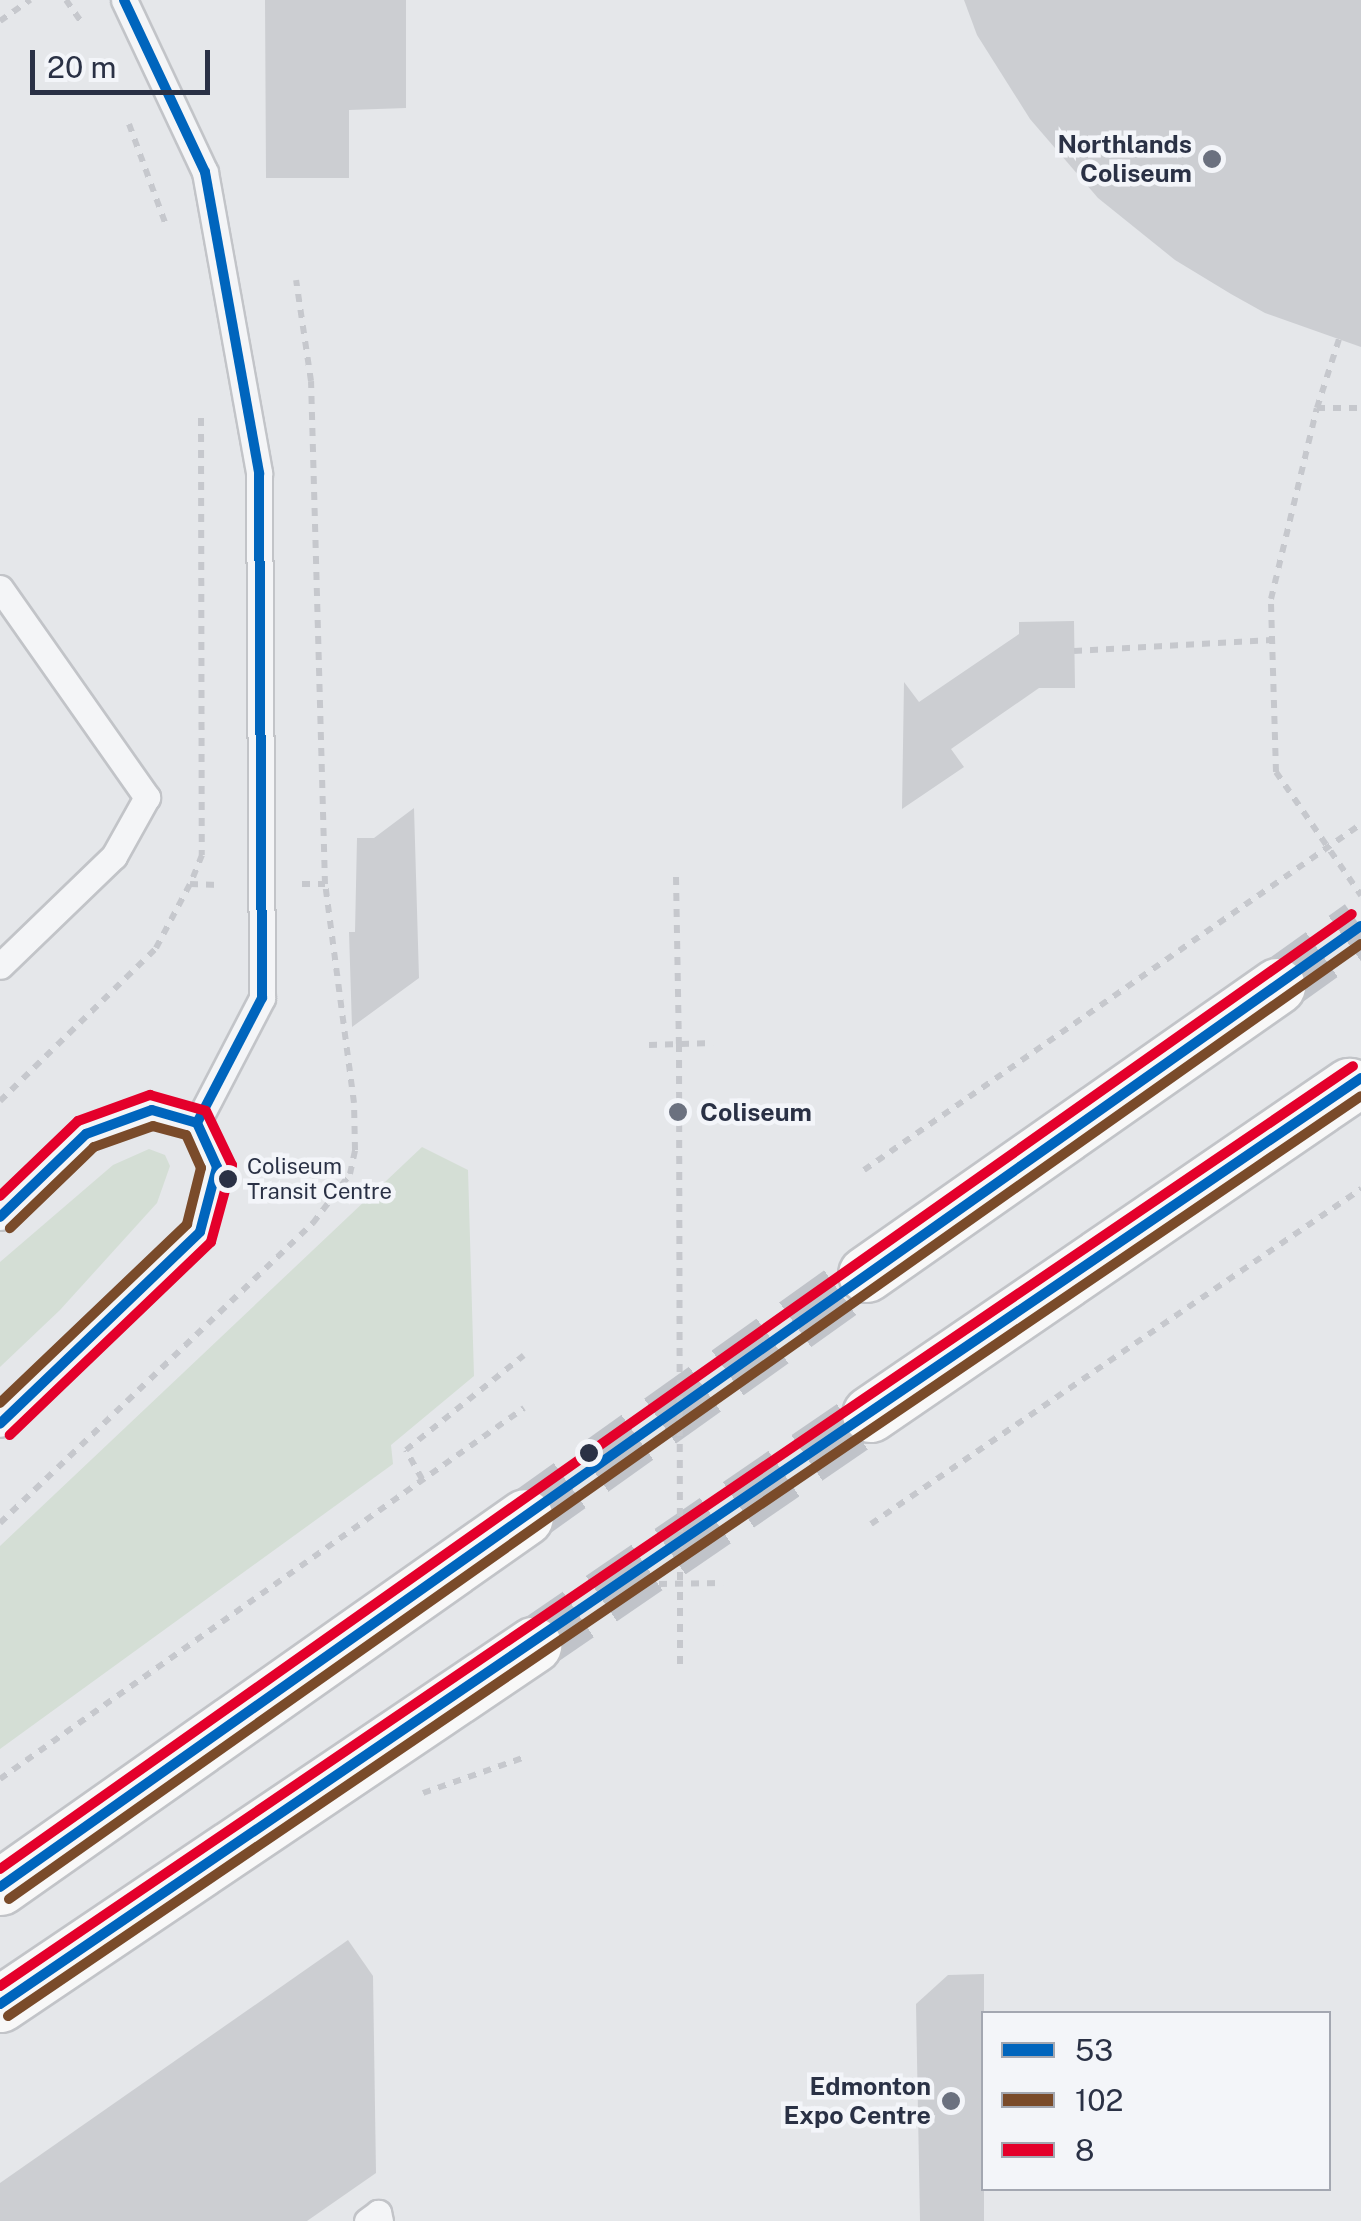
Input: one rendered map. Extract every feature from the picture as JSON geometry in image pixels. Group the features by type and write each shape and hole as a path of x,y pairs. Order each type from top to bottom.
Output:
{"main road":[{"path":"866,1274 1277,986"},
{"path":"870,1414 1349,1086"},
{"path":"0,1888 525,1517"},
{"path":"0,2004 533,1645"}],"lane":[{"path":"124,0 205,172 259,473 262,998 196,1122"},
{"path":"0,588 147,798 114,856 0,966"},
{"path":"0,1216 86,1134 152,1110 196,1122 218,1167 200,1232 0,1424"},
{"path":"366,2221 378,2214 380,2221"}],"path":[{"path":"0,21 30,0"},
{"path":"66,0 93,39"},
{"path":"124,112 169,233"},
{"path":"1339,339 1317,408 1271,598 1276,772 1361,895"},
{"path":"1317,408 1361,408"},
{"path":"201,414 202,855"},
{"path":"1074,650 1272,640"},
{"path":"864,1170 1361,824"},
{"path":"676,876 680,1664"},
{"path":"0,1101 156,948 190,884"},
{"path":"339,986 350,985"},
{"path":"649,1045 713,1044"},
{"path":"871,1524 1361,1189"},
{"path":"422,1478 406,1450 524,1355"},
{"path":"0,1779 524,1408"},
{"path":"659,1584 723,1583"}],"shaded area":[{"path":"422,1147 468,1170 474,1376 391,1445 393,1464 0,1749 0,1546"},
{"path":"149,1149 165,1155 170,1166 157,1203 60,1310 0,1367 0,1262 113,1165"}],"building":[{"path":"265,0 406,0 406,108 349,110 349,178 266,178"},
{"name":"Northlands Coliseum","path":"964,0 1361,0 1361,347 1265,313 1231,294 1175,260 1098,198 1030,119 977,35"},
{"path":"1074,621 1075,688 1039,688 951,749 964,767 902,809 904,682 919,702 1019,634 1019,622"},
{"path":"414,808 419,978 352,1027 349,932 355,932 357,838 374,838"},
{"path":"348,1940 373,1976 376,2173 307,2221 0,2221 0,2183"},
{"path":"984,1974 984,2221 920,2221 916,2004 948,1975"}],"tunnel":[{"path":"1277,986 1361,926"},
{"path":"525,1517 866,1274"},
{"path":"533,1645 870,1414"}],"transit line":[{"name":"53","path":"124,0 205,172 259,473 262,998 197,1123"},
{"name":"8","path":"0,1869 1352,914"},
{"name":"53","path":"0,1887 1361,926"},
{"name":"102","path":"9,1899 1361,944"},
{"name":"8","path":"0,1986 1353,1066"},
{"name":"53","path":"0,2004 1361,1078"},
{"name":"8","path":"0,1196 78,1121 150,1095 206,1111 232,1165 211,1242 10,1435"},
{"name":"102","path":"8,2016 1361,1096"},
{"name":"53","path":"0,1217 86,1134 152,1110 197,1123 217,1167 200,1232 0,1424"},
{"name":"102","path":"0,1403 187,1224 201,1168 186,1135 153,1126 94,1147 10,1228"}],"place":[{"name":"Northlands Coliseum","path":"1212,159"},
{"name":"Coliseum","path":"678,1112"},
{"name":"Coliseum Transit Centre","path":"228,1179"},
{"name":"Edmonton Expo Centre","path":"951,2101"}]}
